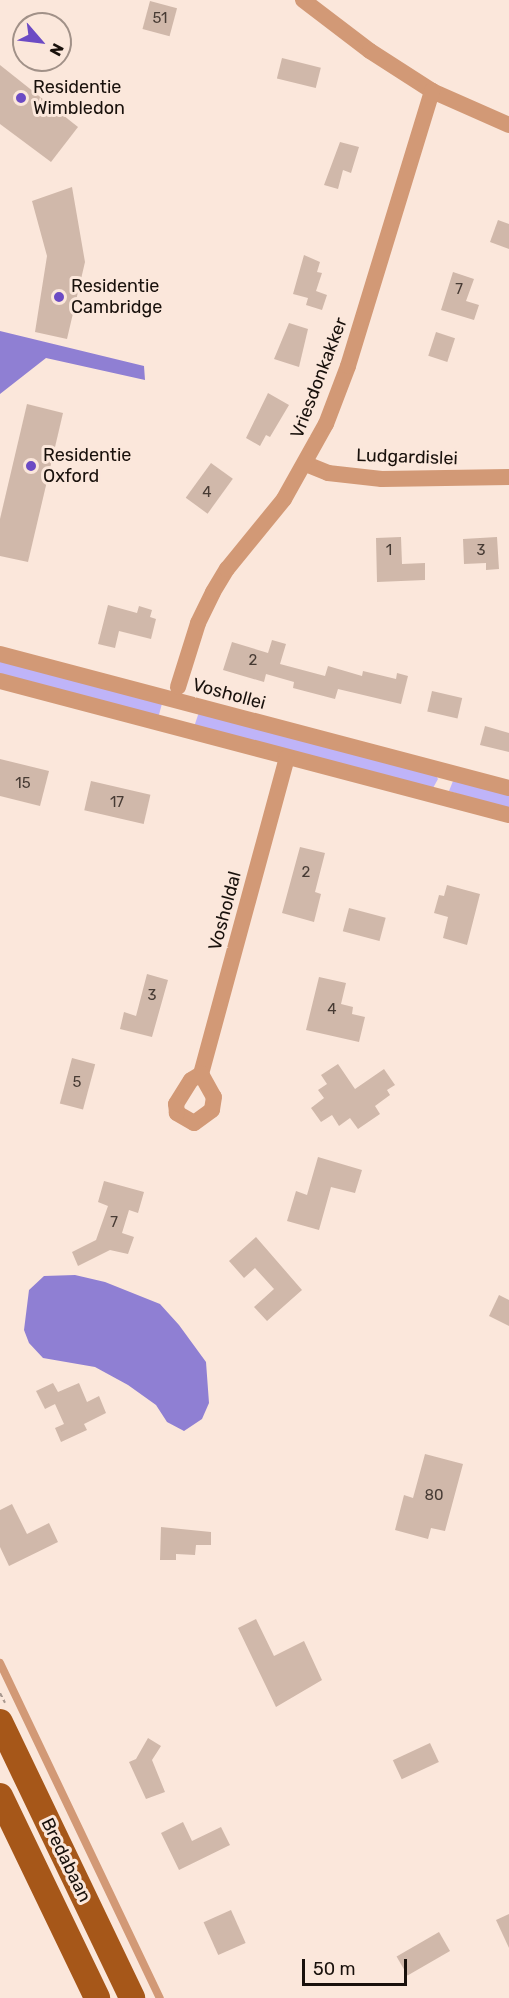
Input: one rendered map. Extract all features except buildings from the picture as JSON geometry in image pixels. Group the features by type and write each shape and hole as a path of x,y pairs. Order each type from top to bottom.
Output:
{"main road":[{"name":"Bredabaan","path":"0,1722 132,1998"},
{"name":"Bredabaan","path":"0,1796 97,1998"}],"street":[{"path":"303,0 370,51 432,90 509,125"},
{"name":"Vriesdonkakker","path":"178,687 198,623 213,592 306,464 348,366 432,90"},
{"name":"Ludgardislei","path":"306,464 328,473 382,479 509,477"},
{"name":"Voshollei","path":"0,654 509,788"},
{"path":"0,681 509,815"},
{"name":"Vosholdal","path":"201,1074 286,757"},
{"path":"441,797 447,772"}],"lane":[{"path":"0,1663 160,1998"}],"shaded area":[{"path":"0,331 144,366 145,380 46,358 0,394"},
{"path":"0,659 162,702 158,718 0,676"},
{"path":"199,712 435,774 438,779 433,788 194,727"},
{"path":"453,781 509,793 509,810 449,791"},
{"path":"75,1275 105,1282 160,1304 179,1325 206,1362 209,1403 202,1419 184,1431 167,1422 156,1405 128,1385 95,1367 43,1358 29,1343 24,1330 29,1290 44,1276"}],"place":[{"name":"Residentie Wimbledon","path":"21,98"},
{"name":"Residentie Cambridge","path":"59,297"},
{"name":"Residentie Oxford","path":"31,466"}]}
